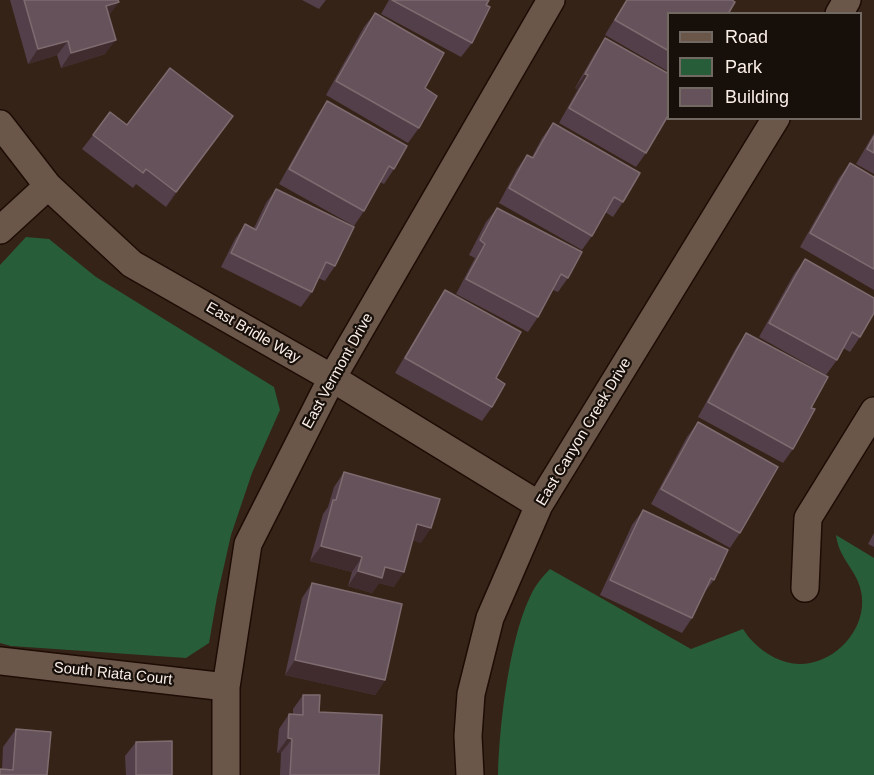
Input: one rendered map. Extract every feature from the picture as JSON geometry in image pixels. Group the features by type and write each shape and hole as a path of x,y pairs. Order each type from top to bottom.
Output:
{"street":[{"name":"East Vermont Drive","path":"226,775 226,687 248,544 332,378 551,0"},
{"name":"East Canyon Creek Drive","path":"470,775 468,736 471,694 490,618 539,505 775,120"},
{"name":"East Bridle Way","path":"0,124 48,186 132,264 332,378 539,505"},
{"path":"0,230 48,186"},
{"path":"805,588 808,518 874,411"},
{"name":"South Riata Court","path":"0,661 226,687"}],"green space":[{"path":"26,237 49,239 96,277 274,387 280,410 252,473 231,535 209,643 186,658 11,646 0,643 0,265"},
{"path":"836,535 874,558 874,775 498,775 506,685 516,638 531,595 550,569 691,649 743,629 753,642 775,658 791,663 811,663 842,647 860,618 862,596 860,586 838,545"}],"building":[{"path":"24,0 118,0 119,2 106,6 116,40 71,53 68,41 38,49"},
{"path":"392,0 489,0 486,5 490,7 472,43"},
{"path":"627,0 732,0 735,2 729,12 667,12 667,50 615,20"},
{"path":"375,13 444,53 425,88 437,96 419,128 336,81"},
{"path":"605,38 667,73 667,117 646,153 569,108 588,75 585,74"},
{"path":"170,68 233,116 176,192 146,169 143,173 93,135 110,112 127,125"},
{"path":"327,101 407,146 394,169 389,166 364,211 289,169"},
{"path":"553,123 640,173 623,202 614,197 592,236 509,188 527,155 533,158"},
{"path":"874,136 874,153 867,149"},
{"path":"850,163 874,177 874,269 810,233"},
{"path":"276,189 354,227 335,266 326,262 312,292 231,253 245,224 256,230"},
{"path":"497,208 582,252 568,278 561,274 538,317 466,279 485,244 480,240"},
{"path":"805,259 874,298 874,313 860,337 852,332 837,360 769,323"},
{"path":"445,290 521,332 496,378 505,384 492,407 405,358"},
{"path":"746,333 828,377 811,408 815,409 793,449 708,402"},
{"path":"698,422 778,467 740,533 661,489"},
{"path":"344,472 440,499 431,528 417,524 404,572 385,567 382,578 358,571 362,557 321,546 333,500 336,500"},
{"path":"643,510 728,550 714,580 711,578 692,618 610,580"},
{"path":"312,583 402,604 385,680 295,660"},
{"path":"303,695 320,695 319,712 382,715 379,775 290,775 292,739 288,738 289,714 303,715"},
{"path":"16,729 51,732 47,775 0,775 0,769 13,770"},
{"path":"172,741 172,775 136,775 136,742"}]}
